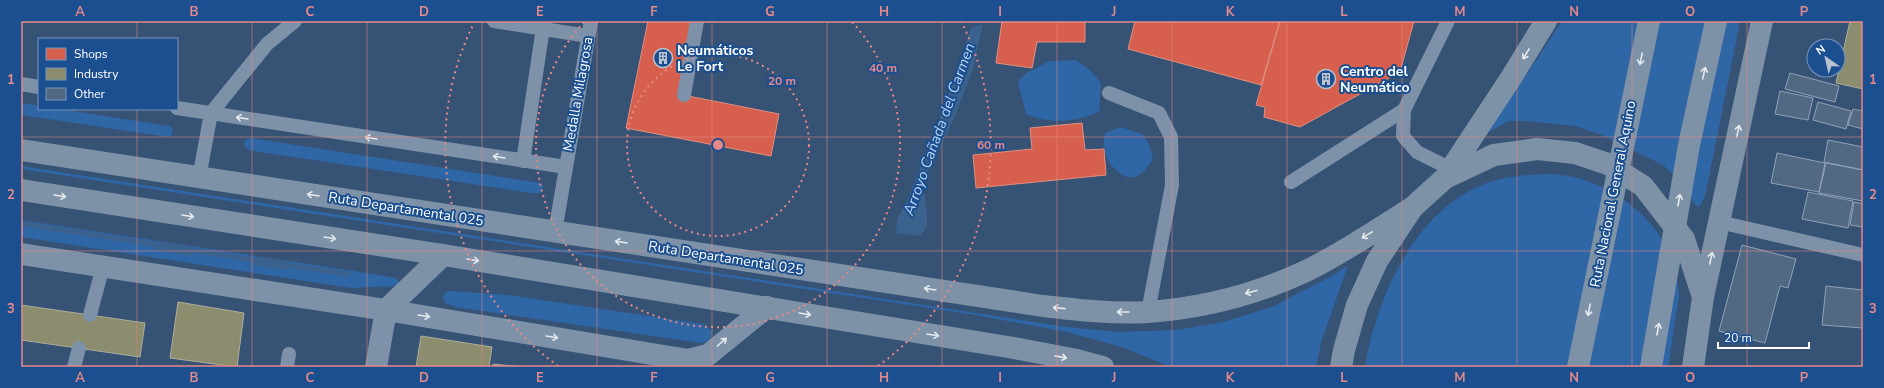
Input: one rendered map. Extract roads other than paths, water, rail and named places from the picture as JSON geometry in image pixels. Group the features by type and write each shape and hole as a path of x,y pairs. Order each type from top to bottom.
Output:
{"highway":[{"path":"1341,367 1357,305 1377,261 1412,207 1448,173 1512,78 1546,21"},
{"name":"Ruta Nacional General Aquino","path":"1578,367 1649,21"},
{"path":"1651,367 1689,145 1716,21"},
{"path":"1694,367 1703,296 1762,21"},
{"path":"1448,173 1494,155 1537,149 1575,152 1608,164 1643,186 1684,239 1703,296"},
{"name":"Ruta Departamental 025","path":"21,150 1043,306 1097,312 1148,312 1201,305 1257,291 1306,270 1412,207"},
{"path":"21,190 443,255 1029,350 1103,367"}],"street":[{"path":"21,254 386,310 658,361 688,360 708,355 766,307"},
{"path":"376,367 386,310 443,255"}],"lane":[{"path":"199,178 211,113 268,44 296,21"},
{"path":"494,21 543,25 588,36"},
{"name":"Medalla Milagrosa","path":"555,232 591,21"},
{"path":"684,95 697,21"},
{"path":"1448,21 1404,110 1403,136 1417,152 1448,173"},
{"path":"523,161 543,25"},
{"path":"21,84 38,87"},
{"path":"1109,93 1159,113 1171,136 1172,185 1148,312"},
{"path":"178,108 566,167"},
{"path":"1291,182 1404,110"},
{"path":"1719,222 1863,255"},
{"path":"90,315 103,266"},
{"path":"74,367 80,348"}],"water":[{"name":"Arroyo Cañada del Carmen","path":"983,24 973,69 955,116 938,152 933,159 923,186 927,213 927,226 921,236 896,233 897,219 909,196 948,97 971,28"},
{"path":"21,221 169,244 168,249 21,226"},
{"path":"177,245 269,260 268,265 176,250"},
{"path":"275,261 351,272 350,277 274,266"}],"waterway":[{"path":"158,246 188,251"},
{"path":"256,261 285,265"}],"place":[{"name":"Neumáticos Le Fort","path":"663,58"},
{"name":"Centro del Neumático","path":"1326,79"}]}
